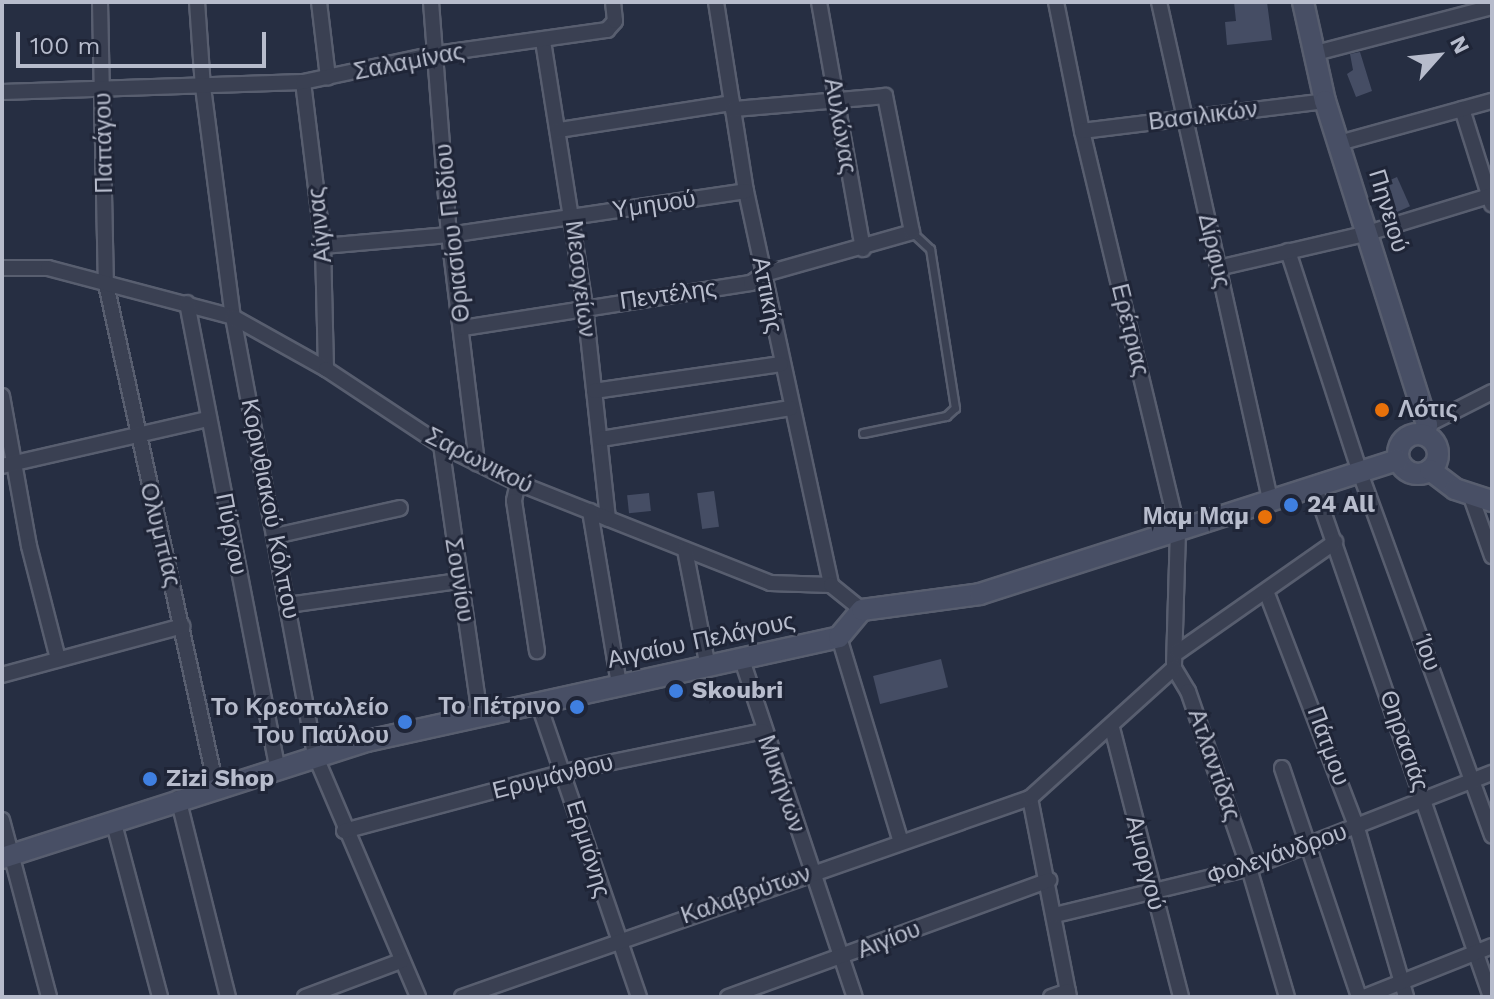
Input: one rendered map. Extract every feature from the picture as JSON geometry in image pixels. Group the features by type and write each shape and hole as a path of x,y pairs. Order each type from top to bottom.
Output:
{"main road":[{"name":"Πηνειού","path":"1303,2 1312,54 1325,101 1368,233 1425,430 1437,448 1430,470"},
{"path":"1398,460 1403,440 1425,430"},
{"path":"839,637 862,610 980,594 1398,460"},
{"path":"1398,460 1414,474 1430,470 1470,494 1492,501"},
{"name":"Αιγαίου Πελάγους","path":"7,856 315,755 480,714 839,637"}],"street":[{"name":"Παπάγου","path":"100,2 106,284"},
{"name":"Κορινθιακού Κόλπου","path":"197,2 203,87 233,317 315,755 344,831 418,997"},
{"path":"319,2 328,77"},
{"name":"Θριασίου Πεδίου","path":"431,2 449,235 463,328 477,463"},
{"name":"Σαλαμίνας","path":"2,92 104,85 203,87 303,82 436,54 543,41 614,26 613,2"},
{"name":"Αττικής","path":"716,2 746,191 790,408 831,585"},
{"name":"Αυλώνας","path":"819,2 863,249"},
{"name":"Ερέτριας","path":"1056,2 1082,131 1178,530"},
{"name":"Δίρφυς","path":"1159,2 1270,499"},
{"path":"1312,54 1492,7"},
{"name":"Μεσογείων","path":"543,41 585,307 608,519"},
{"name":"Αίγινας","path":"303,82 323,246 326,369"},
{"path":"559,130 732,106 885,96 912,232"},
{"name":"Βασιλικών","path":"1082,131 1325,101"},
{"path":"1339,143 1492,101"},
{"path":"1218,268 1491,201 1462,109"},
{"name":"Υμηυού","path":"323,246 449,235 746,191"},
{"name":"Πεντέλης","path":"463,328 751,283 764,274 863,249 912,232"},
{"name":"Ίου","path":"1288,251 1359,470 1492,836"},
{"name":"Σαρωνικού","path":"2,268 48,268 233,317 326,369 441,445 518,483 770,583 831,585"},
{"name":"Ολυμπίας","path":"106,284 136,436 182,626 216,786"},
{"name":"Πύργου","path":"187,303 277,766"},
{"path":"594,391 781,364"},
{"path":"1425,430 1492,392"},
{"path":"2,396 9,464 58,659"},
{"path":"601,439 790,408"},
{"path":"9,464 208,419"},
{"name":"Σουνίου","path":"441,445 480,714"},
{"path":"518,483 514,501 537,651"},
{"name":"Θηρασιάς","path":"1314,485 1491,997"},
{"path":"1470,494 1492,556"},
{"path":"275,536 400,508"},
{"path":"590,511 619,685"},
{"path":"1051,997 1069,994 1049,880 1030,798 1112,728 1174,668 1178,652 1178,530"},
{"path":"1178,652 1335,542"},
{"path":"685,550 708,667"},
{"path":"288,605 459,581"},
{"path":"831,585 862,610"},
{"name":"Πάτμου","path":"1266,591 1357,828 1404,991"},
{"path":"2,675 182,626"},
{"path":"839,637 901,842"},
{"name":"Μυκήνων","path":"742,660 763,731 855,997"},
{"name":"Ατλαντίδας","path":"1174,668 1188,691 1249,868 1287,997"},
{"name":"Ερμιόνης","path":"538,702 564,772 616,939 639,997"},
{"name":"Αμοργού","path":"1112,728 1181,997"},
{"name":"Ερυμάνθου","path":"344,831 564,772 763,731"},
{"path":"1282,768 1362,997 1404,991 1492,946"},
{"name":"Φολεγάνδρου","path":"1055,915 1153,894 1249,868 1492,773"},
{"path":"178,798 228,997"},
{"name":"Καλαβρύτων","path":"462,997 616,939 1030,798"},
{"path":"2,820 7,856 49,997"},
{"path":"113,820 160,997"},
{"name":"Αιγίου","path":"728,997 841,959 1049,880"},
{"path":"305,997 401,961"}],"lane":[{"path":"863,433 946,416 955,408 930,249 912,232"}],"building":[{"path":"1234,2 1267,2 1272,40 1227,45 1225,22 1236,21"},
{"path":"1360,52 1372,91 1356,97 1347,74 1353,70 1350,54"},
{"path":"1397,177 1410,206 1391,215 1378,186"},
{"path":"714,491 719,527 702,529 697,493"},
{"path":"649,493 651,511 629,513 627,495"},
{"path":"941,659 948,687 880,704 873,676"}],"place":[{"name":"Λότις","path":"1382,410"},
{"name":"24 All","path":"1291,505"},
{"name":"Μαμ Μαμ","path":"1265,517"},
{"name":"Skoubri","path":"676,691"},
{"name":"Το Πέτρινο","path":"577,707"},
{"name":"Το Κρεοπωλείο Του Παύλου","path":"405,722"},
{"name":"Zizi Shop","path":"150,779"}]}
